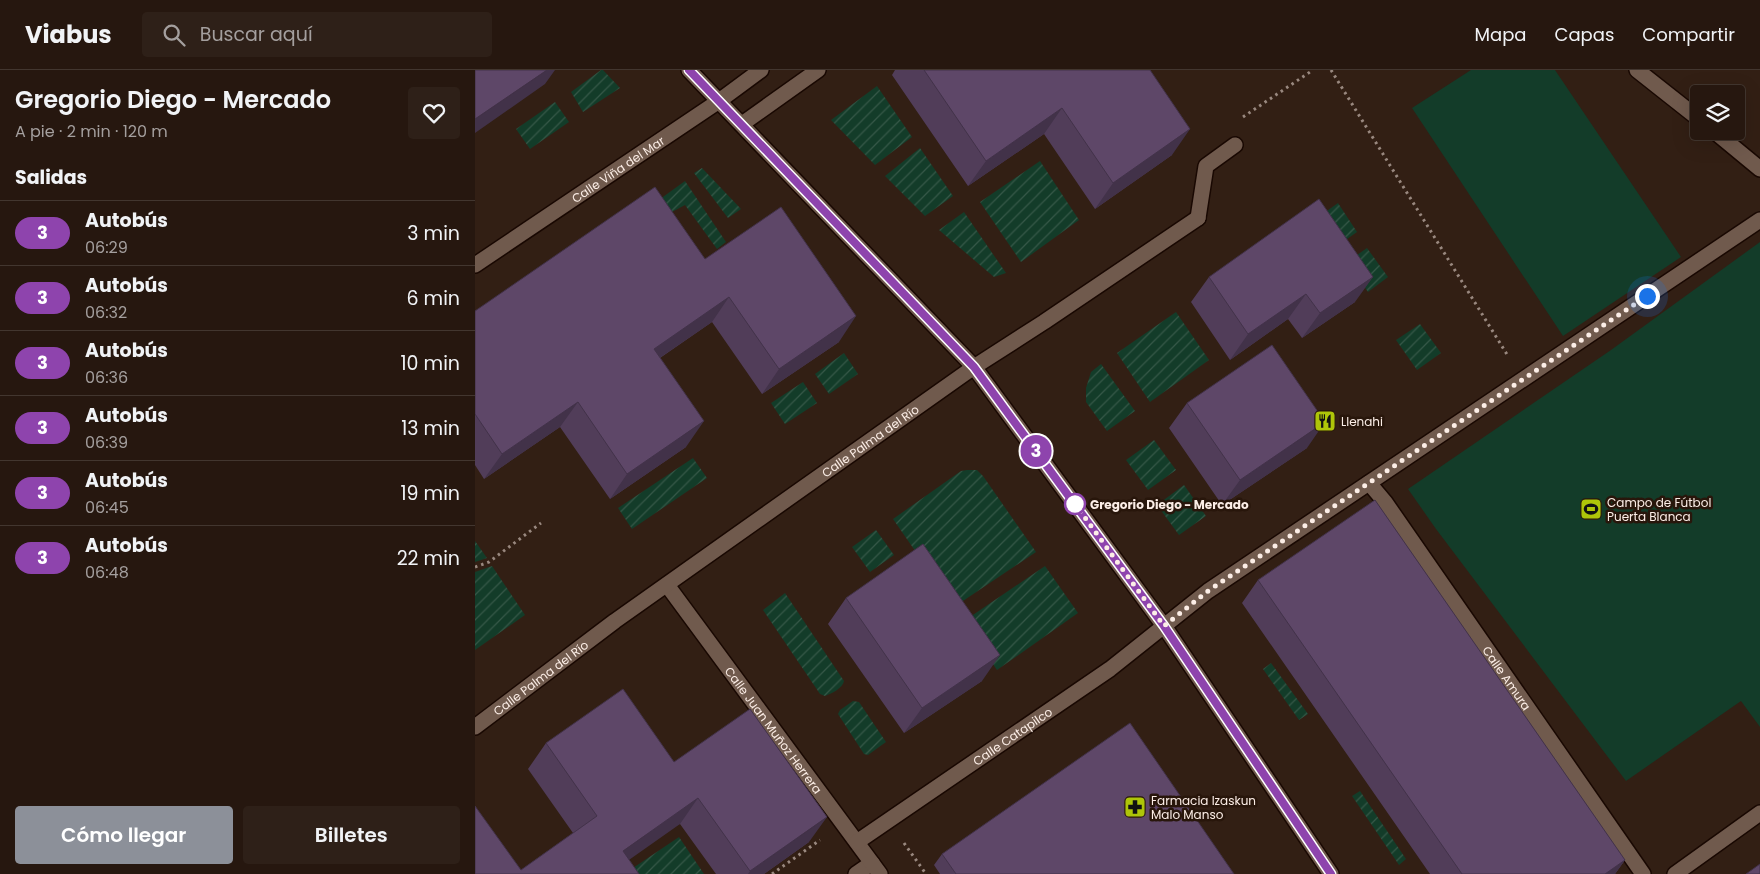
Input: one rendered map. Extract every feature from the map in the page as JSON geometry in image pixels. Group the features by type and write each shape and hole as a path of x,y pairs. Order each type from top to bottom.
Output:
{"street":[{"path":"689,70 974,367 1164,626 1331,874"},
{"name":"Calle Viña del Mar","path":"475,265 761,70"},
{"path":"742,124 818,70"},
{"path":"1637,70 1690,112"},
{"path":"1727,140 1757,160"},
{"name":"Calle Palma del Río","path":"475,727 615,621 974,367 1198,218 1206,166 1235,145"},
{"name":"Calle Catapilco","path":"857,842 1110,669 1208,591 1760,220"},
{"name":"Calle Amura","path":"1369,483 1385,502 1643,874"},
{"name":"Calle Juan Muñoz Herrera","path":"667,585 876,868"},
{"path":"1675,874 1760,813"},
{"path":"856,874 876,868"}],"path":[{"path":"1241,118 1313,70"},
{"path":"1331,70 1523,380"},
{"path":"475,567 489,562 541,523"},
{"path":"888,820 926,874"},
{"path":"772,874 844,824"}],"green space":[{"path":"601,70 620,88 583,112 571,92"},
{"path":"1471,70 1555,70 1681,257 1563,336 1412,108"},
{"path":"877,86 912,137 875,165 831,120"},
{"path":"555,102 569,122 530,149 516,129"},
{"path":"920,148 953,196 925,216 885,176"},
{"path":"1040,161 1079,220 1021,262 980,202"},
{"path":"702,168 741,209 728,218 694,173"},
{"path":"685,181 726,242 717,249 685,205 659,219 649,207"},
{"path":"1338,203 1357,232 1337,246 1317,218"},
{"path":"964,212 1006,273 994,277 939,230"},
{"name":"Campo de Fútbol Puerta Blanca","path":"1760,242 1760,727 1741,701 1626,781 1408,489 1611,350"},
{"path":"1367,248 1388,277 1368,292 1347,262"},
{"path":"1176,312 1209,360 1150,402 1117,353"},
{"path":"1420,324 1441,353 1417,370 1396,340"},
{"path":"844,353 858,374 829,394 815,374"},
{"path":"1101,364 1135,411 1107,431 1086,402 1086,388 1091,372"},
{"path":"803,382 817,403 785,424 771,403"},
{"path":"1154,440 1176,470 1148,490 1126,460"},
{"path":"693,458 707,478 632,529 618,508"},
{"path":"977,470 983,476 1036,552 954,607 893,519 961,471"},
{"path":"1184,485 1206,516 1179,535 1157,505"},
{"path":"876,530 894,555 870,572 852,547"},
{"path":"475,541 487,558 475,562"},
{"path":"492,566 525,615 475,650 475,572"},
{"path":"1045,566 1078,613 997,670 964,621"},
{"path":"785,593 844,681 839,688 825,696 820,694 763,610"},
{"path":"1271,663 1308,714 1299,720 1263,669"},
{"path":"853,701 859,702 886,742 868,755 864,754 838,714 840,710"},
{"path":"1360,791 1406,859 1399,865 1352,796"},
{"path":"679,837 704,874 624,874"}],"building":[{"path":"475,70 547,70 475,119"},
{"path":"924,70 1150,70 1190,129 1113,183 1062,108 986,161"},
{"path":"655,187 705,259 781,207 856,316 779,369 729,297 654,349 704,421 627,474 578,402 502,454 475,414 475,311"},
{"path":"1319,199 1373,277 1320,313 1306,294 1248,334 1209,277"},
{"path":"1272,345 1325,422 1240,480 1187,403"},
{"path":"1375,500 1625,860 1605,874 1462,874 1258,580"},
{"path":"923,544 1000,655 922,708 846,598"},
{"path":"623,689 674,762 750,709 827,817 750,871 698,798 623,851 639,874 475,874 475,806 521,870 597,816 546,743"},
{"path":"1130,723 1234,874 956,874 942,854"},
{"path":"1760,864 1760,874 1746,874"}],"bus line":[{"name":"3","path":"689,70 974,367 1164,626 1331,874"}],"place":[{"name":"Llenahi","path":"1325,421"},
{"name":"Gregorio Diego - Mercado","path":"1075,504"},
{"name":"Campo de Fútbol Puerta Blanca","path":"1591,509"},
{"name":"Farmacia Izaskun Malo Manso","path":"1135,807"}],"route":[{"path":"1075,504 1164,626 1208,591 1647,296"}]}
